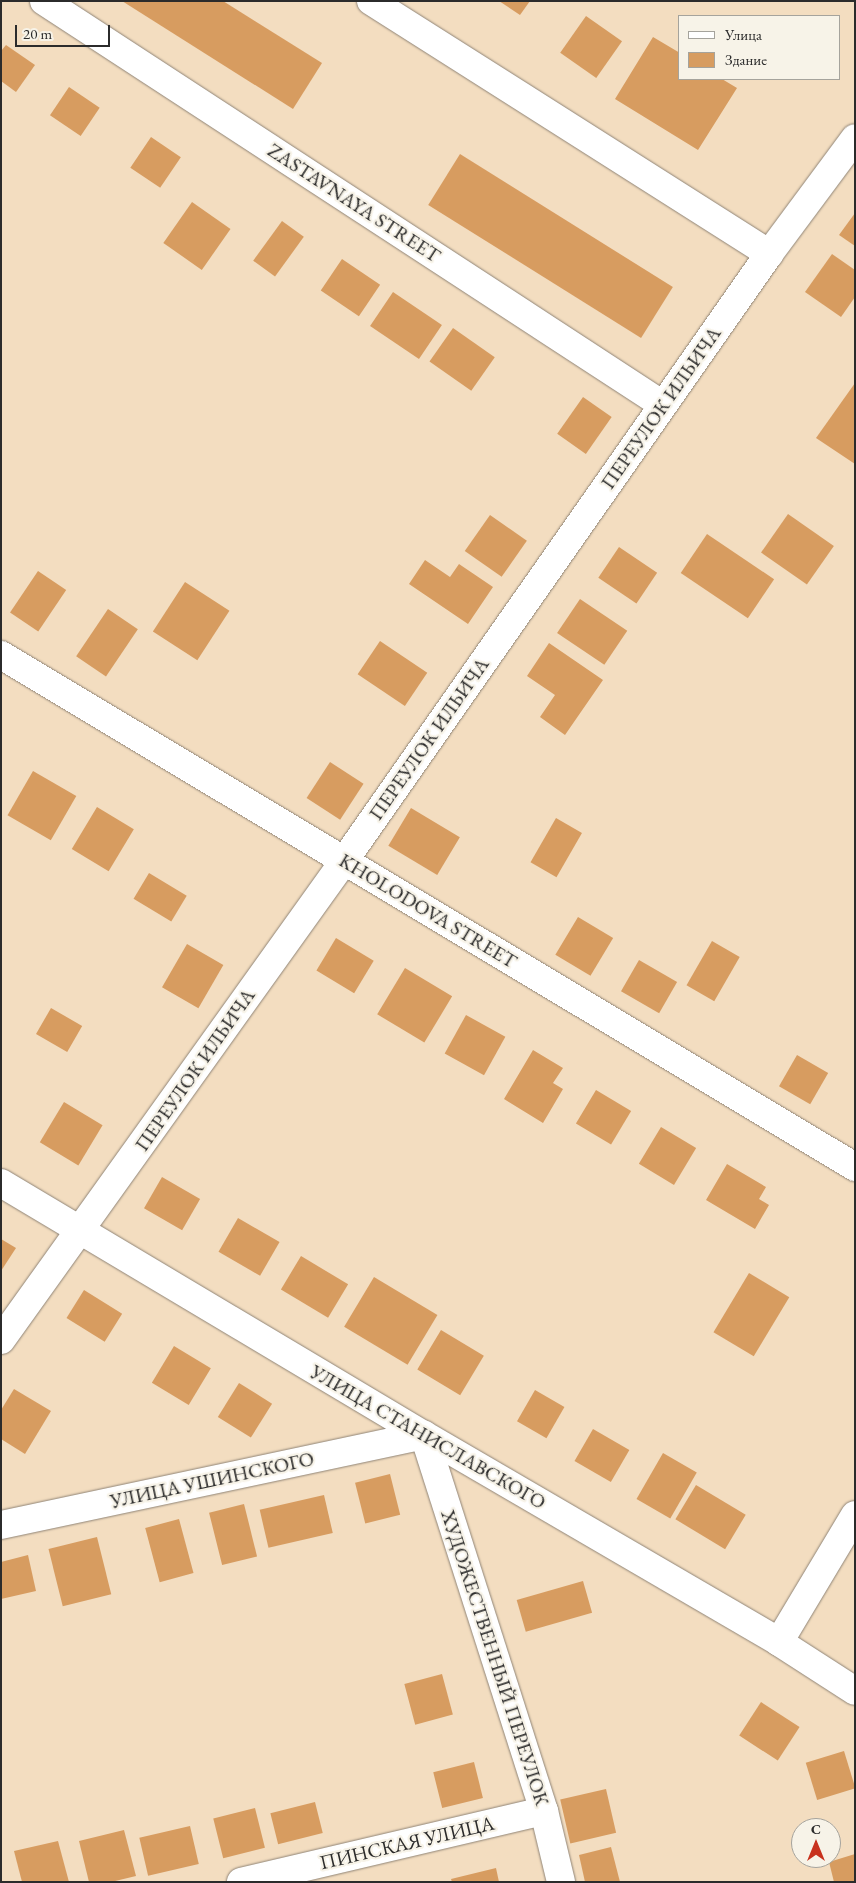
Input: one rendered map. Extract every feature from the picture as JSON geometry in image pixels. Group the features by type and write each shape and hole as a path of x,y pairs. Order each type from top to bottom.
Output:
{"street":[{"name":"ZASTAVNAYA STREET","path":"44,1 663,405"},
{"path":"371,1 769,254"},
{"name":"ПЕРЕУЛОК ИЛЬИЧА","path":"1,1340 81,1232 344,861 769,254 855,138"},
{"name":"KHOLODOVA STREET","path":"1,655 855,1167"},
{"name":"УЛИЦА СТАНИСЛАВСКОГО","path":"1,1183 424,1435 779,1642 855,1691"},
{"name":"УЛИЦА УШИНСКОГО","path":"1,1524 424,1435"},
{"name":"ХУДОЖЕСТВЕННЫЙ ПЕРЕУЛОК","path":"424,1435 544,1811 561,1882"},
{"path":"779,1642 855,1515"},
{"name":"ПИНСКАЯ УЛИЦА","path":"241,1882 544,1811"}],"building":[{"path":"122,1 223,1 322,63 293,109"},
{"path":"499,1 530,1 520,15"},
{"path":"586,16 622,41 596,78 560,53"},
{"path":"653,37 678,52 678,80 724,80 737,88 698,150 615,99"},
{"path":"6,45 35,65 16,92 1,81 1,51"},
{"path":"69,87 100,108 81,136 50,115"},
{"path":"151,137 181,157 160,188 130,168"},
{"path":"460,154 673,287 641,338 428,205"},
{"path":"192,202 231,229 202,270 163,243"},
{"path":"855,213 855,246 839,235"},
{"path":"282,221 304,237 275,277 253,261"},
{"path":"832,254 855,270 855,297 841,317 805,292"},
{"path":"342,259 380,285 359,316 321,291"},
{"path":"393,292 442,325 419,359 370,326"},
{"path":"453,328 495,357 471,391 429,362"},
{"path":"855,383 855,464 816,438"},
{"path":"583,397 612,417 586,454 557,434"},
{"path":"788,514 834,546 807,585 761,553"},
{"path":"490,515 527,541 502,577 465,551"},
{"path":"707,534 774,579 748,618 681,573"},
{"path":"619,547 657,573 636,603 598,578"},
{"path":"425,560 450,577 459,564 493,587 468,624 409,584"},
{"path":"38,571 66,590 38,631 10,612"},
{"path":"185,582 229,611 197,660 153,631"},
{"path":"580,599 627,631 604,665 557,633"},
{"path":"108,609 138,629 106,676 76,656"},
{"path":"380,641 427,673 405,706 358,674"},
{"path":"549,643 603,680 565,735 540,717 555,695 527,676"},
{"path":"330,762 364,784 340,820 307,798"},
{"path":"33,771 76,796 51,840 8,815"},
{"path":"97,807 134,829 109,871 72,849"},
{"path":"411,808 460,837 437,875 388,846"},
{"path":"556,818 582,833 556,877 530,862"},
{"path":"149,873 187,896 171,921 134,899"},
{"path":"578,917 613,938 590,976 555,955"},
{"path":"336,938 374,961 354,993 316,971"},
{"path":"712,941 740,957 714,1001 686,985"},
{"path":"187,944 223,965 198,1008 162,987"},
{"path":"639,960 677,982 659,1013 621,991"},
{"path":"405,968 452,996 424,1043 377,1014"},
{"path":"51,1008 82,1026 67,1052 36,1034"},
{"path":"466,1015 505,1037 484,1075 445,1053"},
{"path":"533,1050 563,1068 553,1083 563,1089 543,1123 504,1099"},
{"path":"797,1055 828,1073 810,1104 779,1086"},
{"path":"596,1090 631,1111 611,1145 576,1123"},
{"path":"64,1102 103,1125 78,1165 40,1142"},
{"path":"661,1127 696,1148 674,1185 639,1164"},
{"path":"727,1164 766,1187 759,1199 769,1205 755,1229 706,1200"},
{"path":"162,1177 200,1199 182,1230 144,1208"},
{"path":"238,1218 280,1242 260,1276 218,1252"},
{"path":"1,1239 16,1248 1,1271"},
{"path":"301,1256 348,1284 328,1318 281,1289"},
{"path":"749,1273 789,1297 754,1356 713,1332"},
{"path":"374,1277 437,1315 408,1365 344,1327"},
{"path":"84,1290 122,1314 105,1342 67,1318"},
{"path":"441,1330 484,1356 460,1395 417,1369"},
{"path":"174,1346 211,1368 189,1405 152,1383"},
{"path":"239,1383 272,1404 251,1438 218,1417"},
{"path":"14,1389 51,1411 25,1454 1,1439 1,1410"},
{"path":"535,1390 564,1407 546,1438 517,1421"},
{"path":"593,1429 629,1450 611,1482 574,1461"},
{"path":"663,1453 697,1472 670,1518 636,1499"},
{"path":"390,1474 400,1515 365,1523 355,1483"},
{"path":"696,1485 746,1515 725,1549 675,1519"},
{"path":"324,1495 333,1533 268,1548 260,1510"},
{"path":"244,1504 257,1556 222,1565 209,1513"},
{"path":"179,1519 193,1573 160,1582 145,1528"},
{"path":"97,1537 111,1594 63,1606 48,1549"},
{"path":"28,1555 36,1591 1,1599 1,1562"},
{"path":"583,1581 592,1613 526,1632 517,1600"},
{"path":"442,1674 453,1715 415,1725 404,1684"},
{"path":"761,1702 800,1727 778,1761 739,1736"},
{"path":"844,1751 855,1788 817,1800 806,1763"},
{"path":"474,1762 483,1798 442,1808 433,1772"},
{"path":"606,1789 616,1833 570,1843 560,1800"},
{"path":"315,1802 323,1833 278,1844 270,1813"},
{"path":"255,1808 265,1848 223,1858 213,1818"},
{"path":"190,1826 199,1864 148,1876 139,1838"},
{"path":"124,1830 136,1876 111,1882 89,1882 79,1841"},
{"path":"58,1841 69,1882 22,1882 14,1851"},
{"path":"611,1847 620,1882 585,1882 579,1855"},
{"path":"855,1854 855,1882 834,1882 830,1868 841,1868 841,1858"},
{"path":"496,1868 499,1882 452,1882 451,1879"}]}
